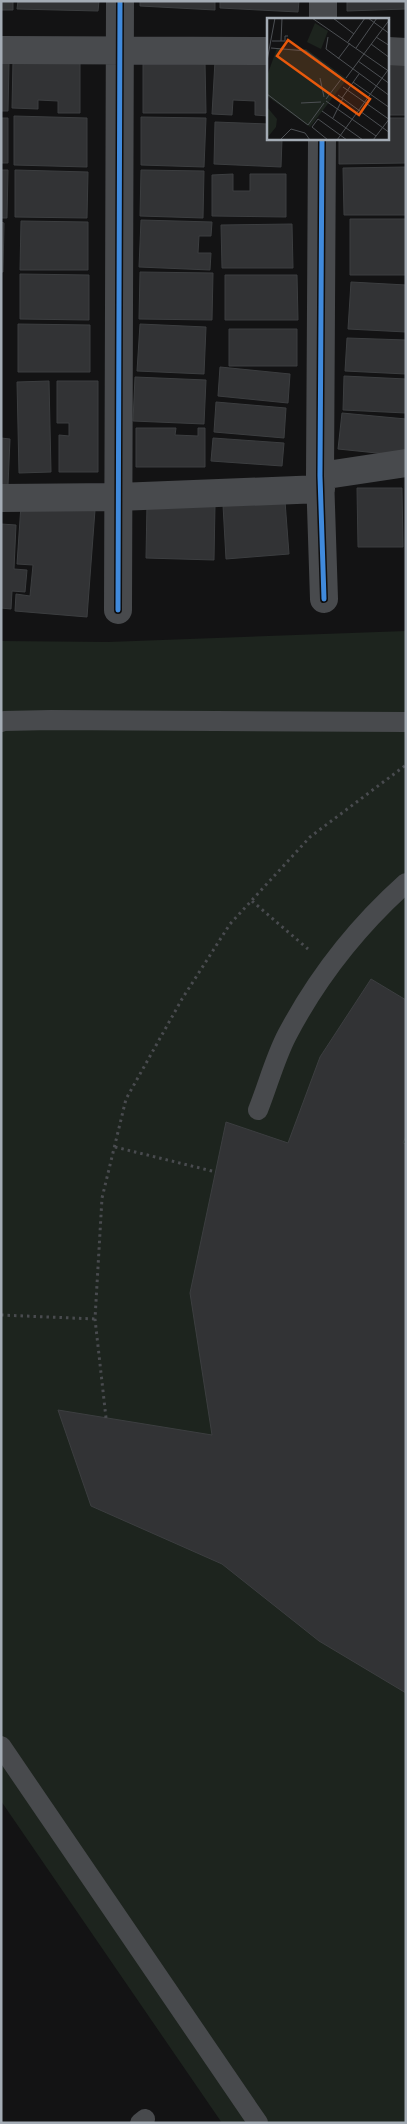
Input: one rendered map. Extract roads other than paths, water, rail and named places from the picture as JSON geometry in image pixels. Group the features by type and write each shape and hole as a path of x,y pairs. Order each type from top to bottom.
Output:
{"street":[{"path":"118,610 120,1"},
{"path":"323,1 323,18"},
{"path":"1,50 267,51"},
{"path":"390,52 406,52"},
{"path":"322,140 321,482 324,599"},
{"path":"1,498 118,497 321,482 406,463"}],"lane":[{"path":"1,722 51,720 406,722"},
{"path":"258,1110 286,1036 329,967 377,909 406,883"},
{"path":"1,1746 258,2123"}]}
